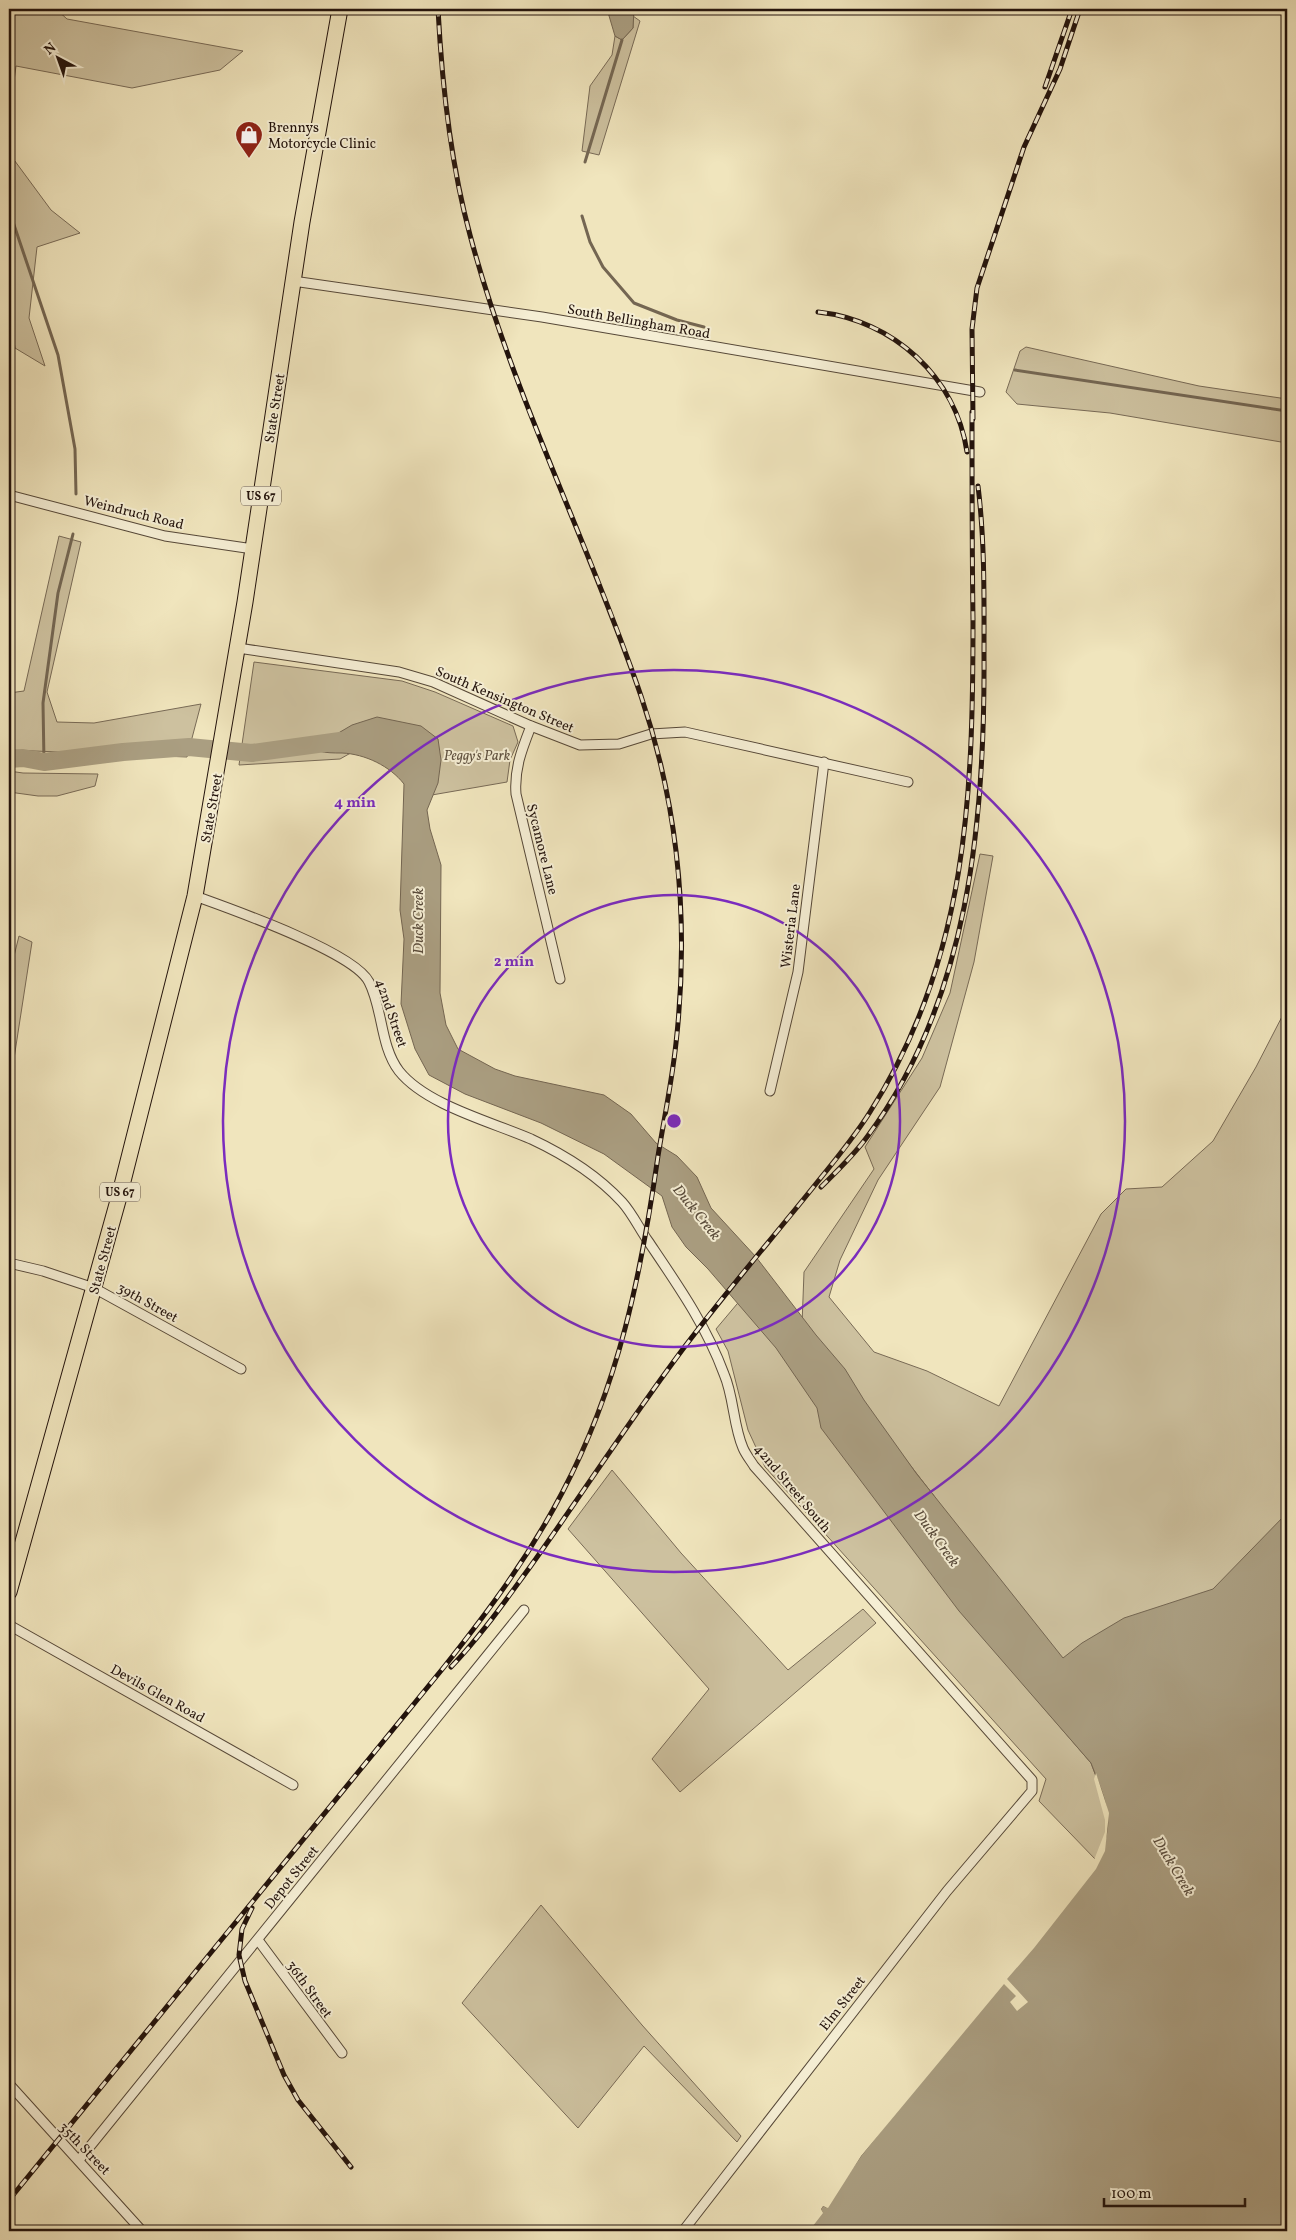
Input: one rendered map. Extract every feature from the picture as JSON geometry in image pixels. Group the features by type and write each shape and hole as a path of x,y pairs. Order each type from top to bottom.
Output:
{"main road":[{"name":"State Street","path":"9,1592 94,1288 195,896 228,710 254,549 293,281 340,9"}],"street":[{"name":"South Bellingham Road","path":"293,281 542,317 980,392"},
{"name":"Weindruch Road","path":"9,496 165,536 254,549"},
{"name":"South Kensington Street","path":"238,648 399,672 433,682 530,726 580,745 619,744 658,733 685,732 908,782"},
{"name":"Sycamore Lane","path":"530,726 518,762 515,780 516,794 560,980"},
{"name":"Wisteria Lane","path":"770,1091 798,972 824,762"},
{"name":"42nd Street","path":"195,896 278,927 352,964 369,981 380,1013 387,1045 399,1070 420,1089 468,1114 532,1140 553,1151"},
{"name":"42nd Street South","path":"553,1151 599,1181 623,1202 702,1324 725,1375 743,1448 754,1466 1032,1780 1032,1791 1028,1796"},
{"name":"39th Street","path":"9,1263 43,1271 94,1288 241,1369"},
{"name":"Depot Street","path":"78,2160 524,1610"},
{"name":"Devils Glen Road","path":"9,1625 293,1785"},
{"name":"Elm Street","path":"683,2231 946,1891 1028,1796"},
{"name":"36th Street","path":"258,1940 342,2053"},
{"name":"35th Street","path":"9,2084 142,2231"}],"green space":[{"path":"9,9 56,9 67,19 243,51 220,70 132,88 16,66 9,118"},
{"path":"633,16 640,21 599,155 582,151 590,86 612,55 615,36 622,40 633,28"},
{"path":"9,153 51,210 80,233 37,247 29,318 45,366 15,348 9,306"},
{"path":"1026,347 1199,386 1287,399 1287,443 1110,413 1017,404 1006,392 1020,351"},
{"path":"59,536 81,542 47,692 57,722 94,723 201,704 187,757 9,750 9,693 24,691"},
{"name":"Peggy's Park","path":"254,662 402,681 435,692 513,726 518,742 510,760 507,782 426,796 379,737 340,759 239,765"},
{"path":"9,771 23,773 98,774 95,786 57,796 38,796 9,792"},
{"path":"980,854 993,856 974,962 940,1087 878,1180 840,1260 829,1297 874,1352 927,1371 999,1406 1101,1214 1126,1189 1162,1187 1213,1141 1256,1067 1287,1007 1287,1620 1023,1684 1091,1763 1101,1790 1108,1820 1107,1833 1097,1861 1039,1801 1046,1779 765,1467 748,1430 728,1351 716,1329 758,1279 934,1496 802,1325 804,1272 874,1169 865,1147 922,1058 950,993"},
{"path":"19,936 32,942 9,1091 9,976"},
{"path":"612,1470 681,1553 788,1670 863,1609 876,1623 680,1792 652,1759 709,1689 568,1529"},
{"path":"541,1905 642,2025 741,2136 737,2142 644,2046 578,2128 462,2003"}],"water":[{"path":"607,9 634,9 633,28 622,40 615,36"},
{"path":"377,717 421,726 438,739 441,760 438,783 427,810 430,829 441,865 440,993 446,1025 458,1049 495,1069 515,1076 604,1095 631,1114 656,1143 677,1156 697,1177 711,1208 756,1257 816,1335 845,1369 864,1400 916,1473 1063,1658 1082,1643 1124,1618 1213,1589 1287,1513 1287,2231 807,2231 822,2212 823,2206 826,2207 861,2156 1097,1861 1104,1843 1108,1823 1104,1797 1091,1763 959,1611 821,1428 817,1408 776,1348 708,1269 686,1247 672,1227 662,1196 604,1154 541,1123 465,1094 429,1075 415,1049 401,1004 404,939 400,910 404,784 392,772 376,762 351,754 318,751 318,745 352,725"}],"pier":[{"path":"1096,1773 1109,1813 1105,1851 1096,1869 1007,1979 1028,2002 1017,2011 1010,2002 1016,1996 1004,1984 861,2156 828,2208 823,2206 821,2209 823,2213 809,2231 805,2231 819,2212 819,2207 825,2204 859,2155 982,1999 988,1984 989,1957 994,1950 1022,1938 1039,1927 1094,1860 1105,1832 1105,1820 1094,1779"}],"waterway":[{"path":"585,162 622,40"},
{"path":"9,210 58,355 75,449 76,494"},
{"path":"582,216 590,242 603,267 634,303 677,320 704,327"},
{"path":"1015,370 1287,411"},
{"path":"44,762 43,703 58,593 73,534"},
{"name":"Duck Creek","path":"9,759 23,758 44,762 123,752 189,747 252,753 340,741"}],"railway":[{"path":"9,2200 444,1667 493,1604 522,1561 562,1493 599,1412 625,1329 644,1244 672,1071 680,999 681,912 672,824 654,738 641,696 598,581 507,352 487,294 470,235 457,179 448,123 438,9"},
{"path":"1045,87 1072,9"},
{"path":"973,419 972,329 977,288 1024,147 1060,69 1080,9"},
{"path":"818,312 845,317 871,327 895,340 916,357 935,377 950,400 961,425 967,452"},
{"path":"451,1667 483,1631 549,1541 694,1334 858,1130 903,1054 927,995 946,934 958,873 966,811 971,748 973,684 972,412"},
{"path":"821,1187 862,1144 901,1084 928,1027 949,968 964,907 974,845 983,718 984,571 978,486"},
{"path":"252,1908 242,1929 239,1955 245,1981 284,2075 298,2100 351,2167"}],"place":[{"name":"Brennys Motorcycle Clinic","path":"249,159"}]}
